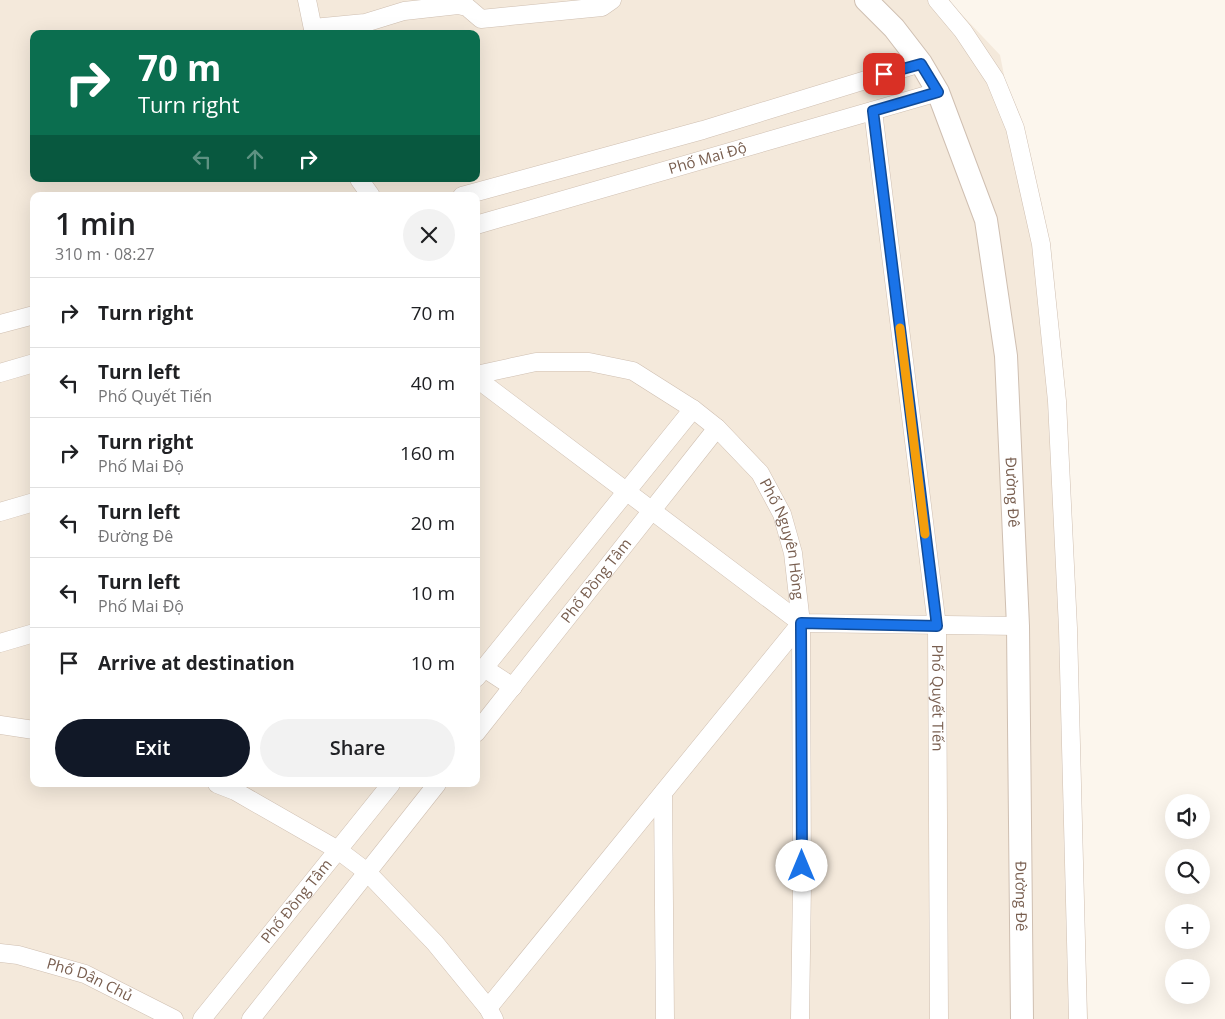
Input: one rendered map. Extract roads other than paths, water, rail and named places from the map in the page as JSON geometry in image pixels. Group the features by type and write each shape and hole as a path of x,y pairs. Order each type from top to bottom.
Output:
{"street":[{"path":"306,0 314,30"},
{"path":"320,30 365,23 404,11 441,6 458,5 467,7 481,19 602,7 612,0"},
{"name":"Đường Đê","path":"866,0 894,28 921,64 938,92 986,220 1006,356 1018,626 1022,1019"},
{"path":"937,0 963,31 995,79 1015,128 1041,244 1057,401 1068,628 1078,1019"},
{"name":"Phố Mai Độ","path":"477,192 703,130 921,64"},
{"name":"Phố Mai Độ","path":"480,225 938,92"},
{"name":"Phố Quyết Tiến","path":"873,111 937,626 939,1019"},
{"path":"0,324 30,316"},
{"name":"Phố Nguyên Hồng","path":"480,376 536,362 589,362 633,370 694,408 717,428 760,473 782,514 793,553 801,623 802,884 800,1019"},
{"path":"0,374 30,364"},
{"path":"480,380 801,623 1018,626"},
{"path":"513,687 480,673 694,408"},
{"name":"Phố Đồng Tâm","path":"480,729 717,428"},
{"path":"0,512 30,503"},
{"path":"225,787 235,791 338,850 367,872 435,943 491,1013 663,793 801,623"},
{"path":"0,643 30,635"},
{"path":"0,725 30,729"},
{"name":"Phố Đồng Tâm","path":"202,1019 389,787"},
{"path":"252,1019 435,787"},
{"path":"663,793 665,1019"},
{"name":"Phố Dân Chủ","path":"0,953 18,955 85,974 174,1019"}]}
